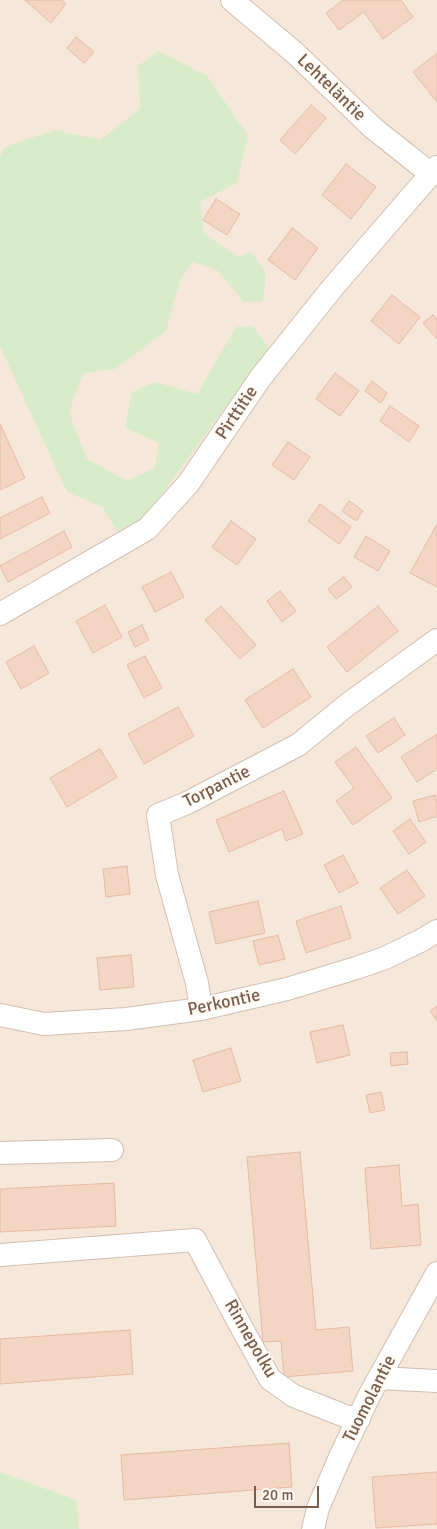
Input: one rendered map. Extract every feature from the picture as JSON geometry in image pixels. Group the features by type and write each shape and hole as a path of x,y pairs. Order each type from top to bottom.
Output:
{"street":[{"name":"Lehteläntie","path":"232,0 296,54 373,128 434,170"},
{"name":"Pirttitie","path":"0,614 147,529 188,484 267,369 334,286 434,170"},
{"name":"Torpantie","path":"201,1009 196,983 167,875 158,815 187,803 298,745 347,705 437,640"},
{"name":"Perkontie","path":"0,1015 44,1024 126,1019 201,1009 286,989 356,968 385,958 437,931"},
{"path":"0,1153 112,1150"},
{"name":"Rinnepolku","path":"0,1255 196,1240 270,1380 294,1396 345,1416 359,1419"},
{"name":"Tuomolantie","path":"313,1529 318,1508 340,1457 379,1378 437,1273"},
{"path":"379,1378 437,1381"}],"shaded area":[{"path":"0,0 437,0 437,1529 79,1529 77,1500 0,1472"}],"green space":[{"path":"159,51 207,76 248,136 237,183 200,202 204,233 237,257 251,252 266,272 263,301 244,302 217,270 193,262 180,280 166,331 115,369 83,373 69,412 86,458 127,481 155,468 159,443 125,428 132,392 155,382 197,394 236,327 253,326 269,348 144,518 117,531 103,507 67,492 0,346 0,157 4,147 56,130 100,140 140,109 138,66"},
{"path":"0,1472 77,1500 79,1529 0,1529"}],"building":[{"path":"25,0 62,0 66,4 51,23"},
{"path":"343,0 401,0 413,17 383,39 364,12 339,30 326,13"},
{"path":"76,37 94,52 84,63 67,48"},
{"path":"437,53 437,102 413,72"},
{"path":"311,105 326,118 295,154 280,140"},
{"path":"346,164 376,187 351,219 322,195"},
{"path":"216,199 240,214 227,235 203,220"},
{"path":"292,228 318,248 295,280 268,260"},
{"path":"392,295 420,317 399,344 371,321"},
{"path":"433,315 437,319 437,339 423,323"},
{"path":"335,373 359,391 340,416 316,399"},
{"path":"372,381 387,393 381,403 365,391"},
{"path":"390,406 419,426 409,442 380,421"},
{"path":"0,424 25,478 0,490"},
{"path":"288,442 310,457 294,480 272,465"},
{"path":"42,497 50,513 0,539 0,518"},
{"path":"349,501 363,511 356,521 342,511"},
{"path":"320,504 351,527 339,544 308,521"},
{"path":"231,521 256,539 237,565 212,547"},
{"path":"437,524 437,587 410,573"},
{"path":"64,531 72,547 8,582 0,566"},
{"path":"366,536 390,551 378,571 354,557"},
{"path":"171,572 184,597 155,612 142,587"},
{"path":"344,577 352,587 336,599 328,589"},
{"path":"280,591 296,611 282,622 267,601"},
{"path":"105,605 122,637 93,653 76,621"},
{"path":"221,606 256,645 240,659 205,620"},
{"path":"378,606 398,631 347,672 327,647"},
{"path":"142,625 149,640 135,647 128,632"},
{"path":"34,646 49,673 21,689 6,662"},
{"path":"145,656 162,688 144,698 127,665"},
{"path":"293,669 311,697 263,728 245,700"},
{"path":"178,707 194,736 144,764 128,734"},
{"path":"394,718 405,735 378,753 366,736"},
{"path":"437,734 437,769 417,782 401,757"},
{"path":"356,747 392,798 353,825 336,801 354,788 335,762"},
{"path":"100,749 117,777 67,807 50,778"},
{"path":"284,791 303,834 286,841 282,829 229,852 216,820"},
{"path":"435,795 437,816 419,822 413,801"},
{"path":"410,819 426,842 409,854 393,831"},
{"path":"343,855 358,883 339,893 324,865"},
{"path":"127,866 130,894 106,897 103,869"},
{"path":"407,870 425,896 398,914 380,888"},
{"path":"258,901 265,933 216,944 209,912"},
{"path":"341,906 351,938 306,953 296,921"},
{"path":"278,935 285,959 259,965 253,941"},
{"path":"131,955 134,987 100,990 97,958"},
{"path":"437,1006 437,1021 430,1011"},
{"path":"343,1025 350,1055 317,1063 310,1032"},
{"path":"231,1048 241,1081 203,1092 193,1060"},
{"path":"407,1052 408,1064 391,1066 390,1053"},
{"path":"381,1092 385,1110 370,1113 366,1095"},
{"path":"300,1152 316,1330 349,1327 353,1371 284,1377 281,1341 263,1342 247,1157"},
{"path":"399,1165 402,1206 418,1204 421,1245 371,1249 365,1168"},
{"path":"114,1183 116,1226 0,1232 0,1189"},
{"path":"130,1330 133,1374 0,1384 0,1339"},
{"path":"289,1443 292,1487 124,1500 121,1455"},
{"path":"437,1472 437,1524 376,1528 372,1477"}]}
